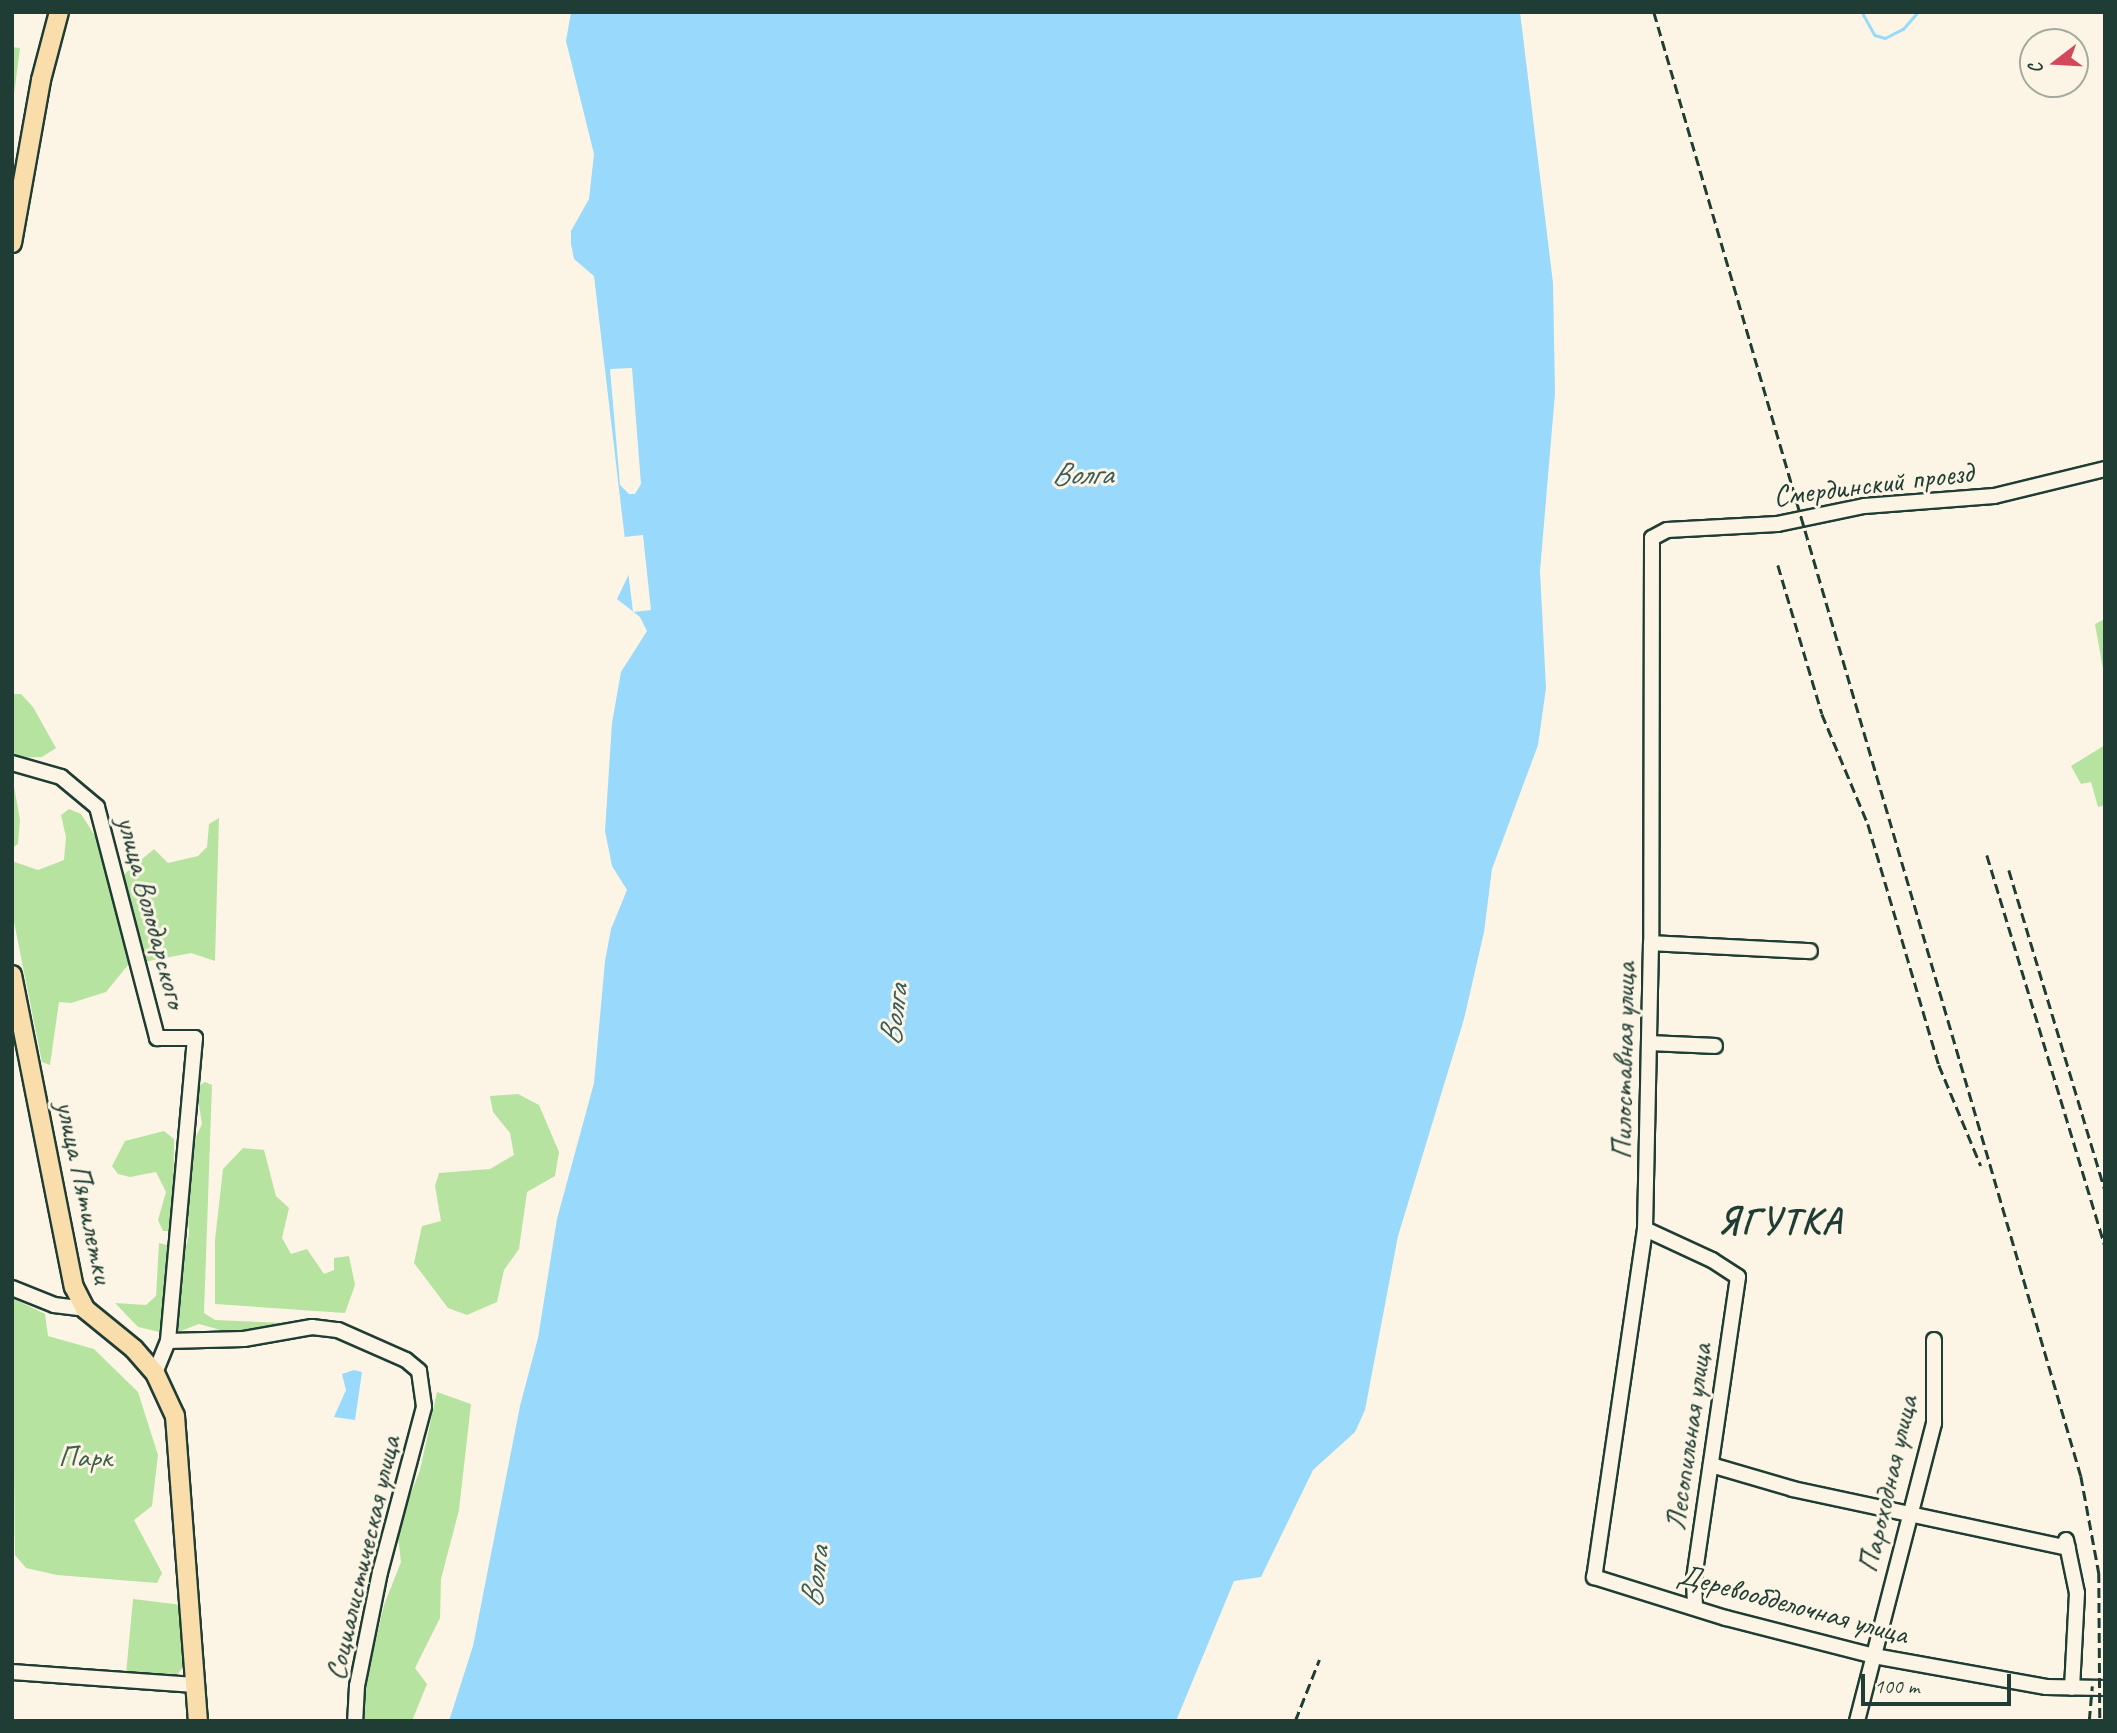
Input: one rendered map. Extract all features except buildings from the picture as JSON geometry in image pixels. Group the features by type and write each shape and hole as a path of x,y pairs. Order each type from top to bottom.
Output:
{"main road":[{"path":"12,243 41,80 59,12"},
{"name":"улица Пятилетки","path":"12,975 68,1265 85,1309 134,1349 155,1373 178,1431 198,1721"}],"street":[{"name":"Смердинский проезд","path":"1651,543 1655,534 1667,530 1791,522 1864,506 1994,496 2105,469"},
{"name":"Пилоставная улица","path":"1594,1577 1645,1230 1651,943 1651,543"},
{"name":"улица Володарского","path":"12,763 61,777 97,807 157,1038 195,1038 167,1341"},
{"path":"1651,943 1810,951"},
{"path":"1650,1043 1715,1046"},
{"name":"Лесопильная улица","path":"1645,1230 1712,1260 1738,1277 1694,1579 1695,1606"},
{"path":"12,1288 54,1305 85,1309"},
{"name":"Социалистическая улица","path":"167,1341 244,1339 312,1327 338,1330 406,1360 419,1371 424,1407 380,1572 357,1686 355,1721"},
{"name":"Пароходная улица","path":"1857,1721 1934,1423 1934,1340"},
{"path":"155,1373 167,1341"},
{"path":"1711,1465 1793,1489 2067,1543 2077,1593 2071,1688"},
{"name":"Деревообделочная улица","path":"1594,1577 1695,1606 1726,1618 1874,1656 2046,1688 2105,1688"},
{"path":"12,1671 195,1685"}],"green space":[{"path":"12,47 20,48 12,110"},
{"path":"2105,619 2105,680 2095,624"},
{"path":"12,694 21,694 33,707 56,748 42,757 12,758"},
{"path":"2105,745 2105,805 2098,807 2091,782 2081,784 2071,766"},
{"path":"12,775 20,820 18,844 12,848"},
{"path":"69,809 81,814 121,877 154,849 168,863 198,856 207,847 209,824 219,818 215,961 191,953 128,965 106,992 71,1003 59,1002 50,1065 42,1062 12,912 12,861 38,870 64,860 66,837 61,815"},
{"path":"205,1082 212,1085 204,1313 215,1320 285,1323 279,1329 238,1335 199,1324 178,1332 179,1277 189,1234 187,1194 195,1139 202,1124 196,1087"},
{"path":"518,1094 539,1105 559,1152 555,1176 527,1192 519,1249 504,1270 497,1302 467,1315 448,1308 414,1263 422,1226 441,1221 435,1186 439,1173 490,1169 514,1155 510,1133 493,1112 490,1096"},
{"path":"164,1131 174,1139 173,1231 163,1231 158,1220 166,1192 156,1172 130,1177 118,1174 112,1166 125,1141"},
{"path":"243,1148 264,1150 276,1196 289,1208 282,1238 291,1254 307,1249 324,1274 334,1270 334,1258 349,1256 355,1285 345,1313 215,1304 215,1240 223,1169"},
{"path":"159,1243 170,1246 164,1333 138,1327 115,1303 146,1305 156,1296"},
{"name":"Парк","path":"12,1298 45,1314 48,1336 94,1349 138,1392 158,1455 152,1506 134,1520 162,1573 157,1583 57,1575 26,1568 15,1555"},
{"path":"437,1392 471,1404 459,1510 441,1579 440,1618 415,1668 427,1684 412,1721 357,1721 384,1605 401,1562 397,1528 420,1470"},
{"path":"133,1599 182,1605 185,1665 175,1677 126,1674"}],"water":[{"name":"Волга","path":"571,12 1520,12 1553,283 1555,393 1540,571 1546,688 1538,745 1492,869 1484,932 1464,1019 1398,1236 1365,1410 1355,1432 1313,1470 1261,1577 1234,1581 1176,1721 449,1721 473,1646 520,1406 538,1338 557,1219 594,1083 605,961 611,929 627,890 612,866 605,831 612,723 621,672 647,631 640,617 617,599 629,574 594,276 574,259 571,244 571,231 589,199 594,154 566,41"},
{"path":"354,1370 362,1372 355,1420 334,1417 346,1390 342,1374"}],"pier":[{"path":"632,368 641,484 635,494 629,494 620,485 610,369"},
{"path":"643,535 651,610 633,612 624,537"}],"waterway":[{"path":"1862,12 1875,35 1885,38 1903,29 1918,12"}],"railway":[{"path":"1654,12 2081,1476 2099,1573 2100,1721"},
{"path":"1778,565 1822,714 1868,824 1939,1065 1981,1166"},
{"path":"1987,855 2105,1247"},
{"path":"2009,870 2105,1191"},
{"path":"1295,1721 1319,1660"},
{"path":"2089,1721 2092,1686"}],"district":[{"name":"ЯГУТКА","path":"1780,1221"}]}
